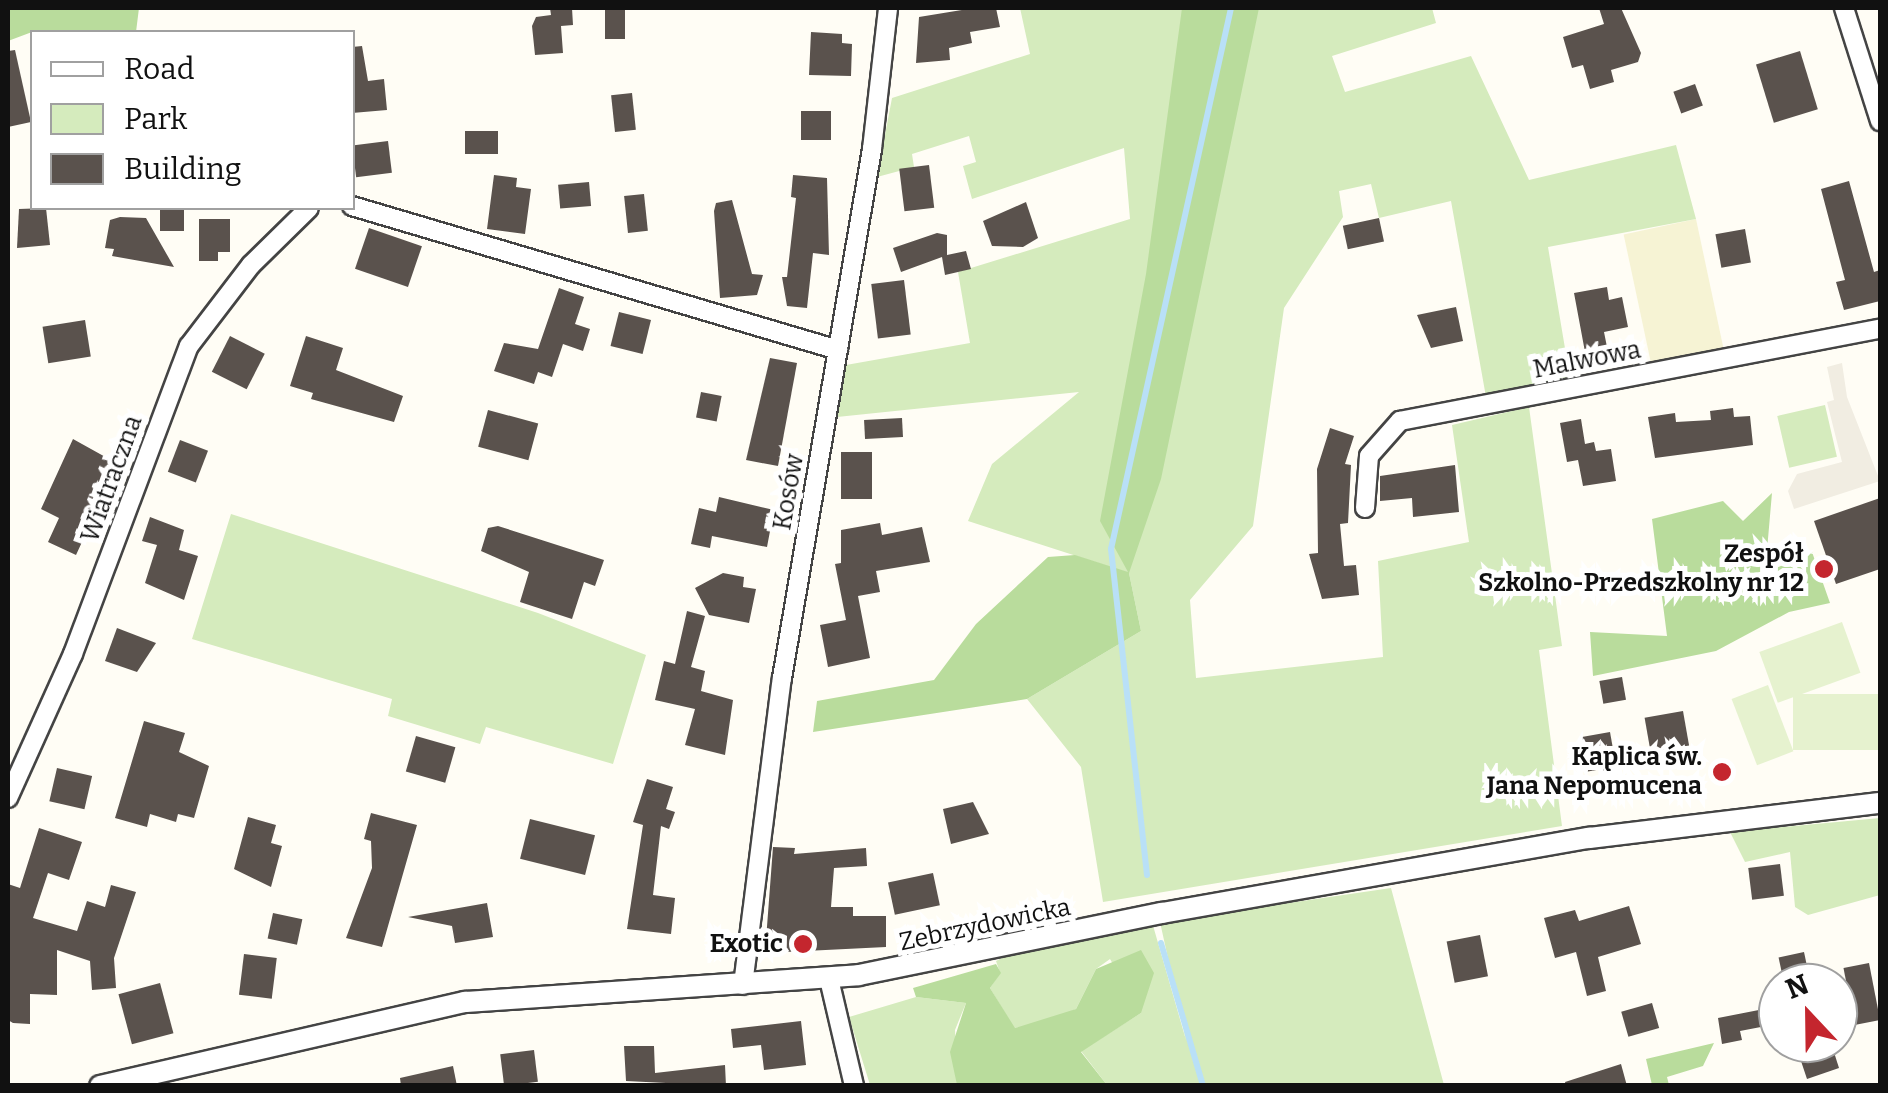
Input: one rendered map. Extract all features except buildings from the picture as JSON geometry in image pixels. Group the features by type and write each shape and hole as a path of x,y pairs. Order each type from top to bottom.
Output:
{"street":[{"name":"Kosów","path":"742,985 782,678 838,350 888,8"},
{"path":"1844,8 1880,121"},
{"path":"355,207 838,350"},
{"name":"Wiatraczna","path":"8,798 74,654 188,346 251,265 306,210"},
{"name":"Malwowa","path":"1365,508 1369,456 1400,421 1880,330"},
{"name":"Zebrzydowicka","path":"100,1086 465,1002 829,979 1589,838 1880,803"},
{"path":"829,979 854,1086"}],"shaded area":[{"path":"1696,219 1725,355 1653,370 1624,234"},
{"path":"1842,363 1847,397 1880,481 1794,509 1788,491 1797,474 1842,462 1827,402 1834,400 1827,367"}],"green space":[{"path":"8,8 139,8 136,30 30,30 8,41"},
{"path":"1020,8 1432,8 1436,23 1332,56 1345,92 1471,56 1529,180 1676,145 1696,219 1548,247 1571,384 1486,397 1451,201 1379,218 1371,184 1339,191 1343,217 1284,308 1253,526 1190,600 1196,678 1383,657 1378,561 1469,542 1452,425 1529,407 1562,646 1539,650 1562,826 1103,902 1081,767 1027,699 1141,631 1129,573 968,521 992,464 1079,392 837,417 846,365 970,343 958,272 1130,219 1124,148 972,199 963,166 976,162 969,136 912,154 914,167 877,177 892,98 1030,54"},
{"path":"1182,8 1259,8 1161,479 1129,573 1141,631 1027,699 813,732 817,701 934,680 976,624 1048,557 1075,555 1128,572 1100,521 1146,274"},
{"path":"1825,405 1837,457 1789,468 1777,416"},
{"path":"1772,493 1765,573 1812,552 1830,603 1789,612 1716,651 1593,676 1590,632 1667,636 1652,519 1723,501 1743,521"},
{"path":"231,514 538,613 646,655 613,764 486,727 480,744 388,716 392,699 192,639"},
{"path":"1842,622 1860,673 1778,703 1759,652"},
{"path":"1768,685 1793,751 1757,765 1732,699"},
{"path":"1793,694 1880,694 1880,750 1793,750"},
{"path":"1880,818 1880,895 1808,915 1795,907 1790,852 1745,862 1730,832"},
{"path":"1391,888 1444,1085 1107,1085 1081,1051 1141,1013 1110,959 1096,969 1076,1009 1046,1023 1014,1028 990,988 1000,973 996,961 1006,956 1152,922 1186,1040 1160,922"},
{"path":"1141,950 1154,973 1141,1013 1081,1052 1107,1085 957,1085 950,1052 966,1003 916,997 913,988 996,964 1001,973 990,988 1015,1028 1076,1009 1096,969"},
{"path":"916,997 966,1003 955,1030 957,1085 870,1085 849,1017"},
{"path":"1714,1043 1703,1066 1667,1077 1669,1085 1652,1085 1646,1059"}],"waterway":[{"path":"1147,875 1111,549 1231,8"},
{"path":"1161,943 1203,1086"}],"place":[{"name":"Zespół Szkolno-Przedszkolny nr 12","path":"1824,569"},
{"name":"Kaplica św. Jana Nepomucena","path":"1722,772"},
{"name":"Exotic","path":"803,944"}]}
